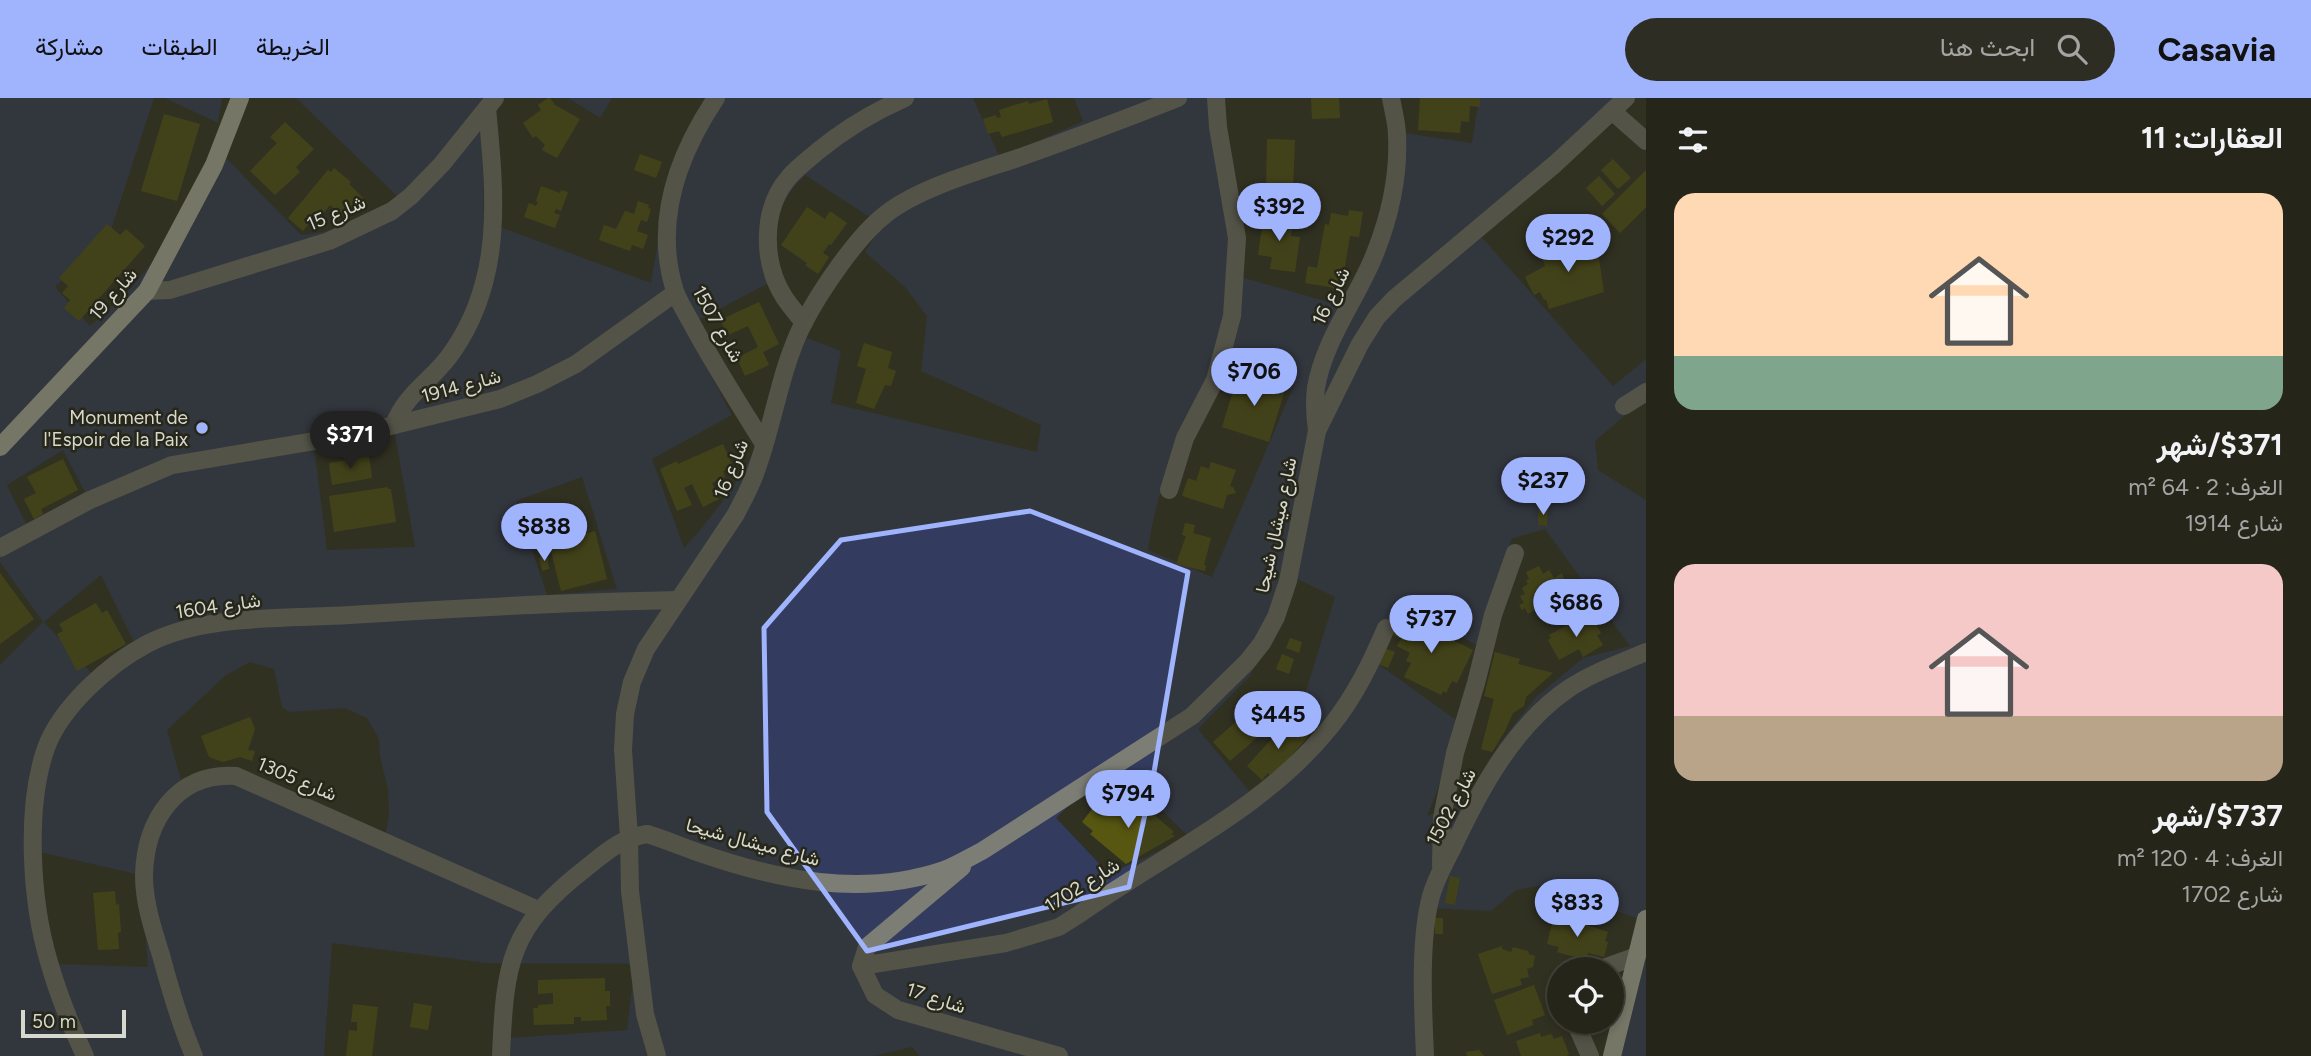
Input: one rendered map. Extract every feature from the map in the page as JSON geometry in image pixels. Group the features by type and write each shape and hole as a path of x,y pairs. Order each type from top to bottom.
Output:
{"main road":[{"name":"شارع 19","path":"0,447 147,291 214,165 238,100"},
{"path":"1612,1056 1646,919"}],"street":[{"name":"شارع 1507","path":"716,98 696,128 678,168 670,198 667,259 676,293 700,340 764,444"},
{"path":"804,323 784,297 773,274 767,243 770,217 778,194 789,176 835,137 877,110 905,98"},
{"name":"شارع 16","path":"657,1056 645,1014 630,891 623,750 625,714 632,682 646,649 736,514 756,471 786,364 804,323 861,239 886,214 913,198 976,172 1067,141 1178,98"},
{"path":"1169,490 1185,438 1215,380 1232,316 1237,238 1218,127 1216,98"},
{"name":"شارع 16","path":"1317,431 1314,407 1317,385 1329,350 1376,251 1390,206 1396,170 1397,134 1391,98"},
{"name":"شارع ميشال شيحا","path":"629,837 647,834 757,870 813,882 875,885 909,879 946,869 982,851 1192,716 1247,662 1262,643 1276,617 1289,581 1317,431 1360,344 1377,317 1394,299 1555,164 1626,98"},
{"path":"394,425 401,408 411,395 431,379 448,360 467,331 480,304 494,239 491,103"},
{"name":"شارع 15","path":"147,291 170,290 329,241 392,211 442,164 491,103"},
{"path":"1612,111 1646,141"},
{"name":"شارع 1914","path":"0,548 90,500 172,465 317,442 500,399 576,364 676,293"},
{"path":"1624,406 1646,392"},
{"path":"1441,872 1442,818 1455,753 1493,615 1515,553"},
{"name":"شارع 1604","path":"85,1056 48,961 33,879 33,828 38,783 46,748 60,721 83,694 121,660 148,643 176,632 219,624 462,608 677,600"},
{"name":"شارع 1702","path":"861,966 1006,943 1059,927 1078,915 1217,824 1265,790 1297,762 1331,727 1353,696 1371,664 1386,628"},
{"name":"شارع 1502","path":"1424,1056 1426,930 1431,896 1470,811 1511,744 1543,710 1569,688 1646,652"},
{"name":"شارع 1305","path":"194,1056 181,1024 154,932 144,878 146,854 163,809 175,795 204,778 236,776 538,910"},
{"path":"501,1056 508,973 517,945 538,910 570,880 629,837"},
{"path":"861,966 867,947 982,851"},
{"path":"1624,961 1637,956"},
{"name":"شارع 17","path":"861,966 875,995 898,1010 1059,1056"},
{"path":"1580,1034 1590,1056"}],"highlighted area":[{"path":"1030,511 1188,572 1153,778 1129,887 867,951 767,812 764,628 841,540"}],"shaded area":[{"path":"0,98 154,98 109,236 55,287 90,326 130,289 166,247 224,156 301,235 352,223 397,196 296,98 499,98 482,121 484,221 651,283 664,205 716,98 973,98 1000,158 1083,121 1074,98 1219,98 1237,276 1357,310 1387,217 1390,131 1472,143 1479,98 1622,98 1472,226 1613,386 1646,359 1646,397 1595,441 1598,470 1646,500 1646,1056 1611,1056 1616,1034 1624,1034 1624,999 1642,920 1542,885 1516,890 1491,911 1426,908 1433,1056 920,1056 912,1047 873,1056 496,1056 496,1039 627,1030 635,964 487,963 332,943 324,1056 0,1056 0,665 43,622 0,562","holes":["805,175 882,225 865,252 905,287 927,316 921,371 1041,425 1037,452 831,403 841,351 807,338 745,467 717,509 684,548 652,459 732,415 685,327 769,283 775,225 785,200","1219,354 1294,385 1212,577 1148,550 1167,473","392,418 415,547 327,550 313,439","63,450 85,492 26,524 7,485","582,477 617,589 547,595 516,501","1545,529 1630,646 1583,658 1536,697 1499,744 1474,799 1427,816 1463,725 1378,664 1394,601 1488,651 1511,539","101,575 138,650 96,678 44,622","1289,575 1335,597 1302,704 1327,734 1258,802 1198,729 1251,675","250,662 274,669 282,707 289,712 345,708 367,718 379,739 380,757 388,789 389,816 384,842 226,779 184,791 167,730 225,676","1113,762 1189,837 1109,874 1056,818","35,851 141,875 148,967 53,964"]},
{"path":"165,98 222,98 218,123"},
{"path":"568,98 612,98 600,118"}],"building":[{"path":"548,98 580,119 557,158 542,150 545,145 536,136 533,138 523,123 541,110 538,105"},
{"path":"1311,98 1339,98 1340,118 1312,119"},
{"path":"1420,98 1480,98 1480,107 1470,106 1469,122 1461,121 1460,133 1418,130"},
{"path":"1047,99 1053,122 1002,137 999,131 988,134 983,119 996,115 997,118 1001,117 999,110 1028,101 1029,104"},
{"path":"164,114 200,124 177,201 141,191"},
{"path":"285,122 314,149 296,167 300,172 275,195 250,171 277,143 270,137"},
{"path":"1267,139 1295,140 1293,190 1266,189"},
{"path":"640,154 662,162 656,178 634,170"},
{"path":"1613,159 1631,178 1618,189 1601,170"},
{"path":"334,168 351,182 349,184 368,203 362,210 356,205 345,218 330,205 313,225 310,222 303,231 288,218 328,170 331,172"},
{"path":"1646,170 1646,207 1620,233 1602,214"},
{"path":"1599,176 1615,194 1602,206 1586,188"},
{"path":"541,186 560,193 561,190 568,192 561,211 556,209 554,213 560,215 555,228 524,217 529,203 536,206"},
{"path":"638,201 649,205 648,208 651,209 647,222 641,220 637,231 648,235 643,249 632,245 630,251 599,240 604,225 616,229 625,211 634,214"},
{"path":"807,207 825,219 830,211 847,223 823,253 829,257 818,274 781,245"},
{"path":"1349,210 1363,212 1359,237 1350,236 1341,289 1305,283 1308,266 1317,268 1325,224 1329,225 1331,213 1348,216"},
{"path":"1264,213 1293,218 1291,236 1300,237 1295,272 1270,269 1272,257 1258,255"},
{"path":"107,224 120,235 126,229 145,246 79,321 64,308 70,300 62,293 68,286 59,278"},
{"path":"1567,241 1588,241 1588,253 1598,252 1604,292 1549,309 1540,292 1534,295 1525,277 1545,266 1540,254"},
{"path":"759,302 779,344 763,352 769,365 745,376 737,358 758,347 748,326 728,335 720,320"},
{"path":"864,343 892,352 888,368 896,371 891,386 885,385 874,409 856,403 866,369 857,366"},
{"path":"1238,375 1285,390 1269,442 1222,427"},
{"path":"723,444 733,467 723,471 725,477 712,483 719,499 703,507 692,484 684,488 692,505 677,511 660,469"},
{"path":"369,456 372,478 332,485 329,463"},
{"path":"63,459 78,490 41,509 43,514 34,519 24,499 36,493 27,477"},
{"path":"1211,462 1236,470 1230,486 1236,493 1227,495 1223,509 1182,496 1188,478 1196,481 1201,466 1209,469"},
{"path":"388,487 391,489 396,522 334,532 329,496"},
{"path":"1538,509 1548,509 1547,526 1538,525"},
{"path":"1185,523 1195,525 1193,533 1211,538 1205,571 1176,564 1186,536 1182,535"},
{"path":"595,531 607,579 561,591 549,543"},
{"path":"547,555 549,569 542,571 539,557"},
{"path":"1539,566 1543,574 1549,570 1554,578 1562,573 1571,598 1563,602 1566,607 1545,618 1539,607 1528,614 1525,608 1522,610 1519,605 1524,603 1520,596 1525,594 1522,588 1528,584 1526,572"},
{"path":"0,573 34,619 0,644"},
{"path":"96,603 102,613 107,610 126,644 77,671 57,634 63,631 59,624"},
{"path":"1403,611 1425,622 1423,626 1473,650 1457,683 1452,681 1446,693 1443,691 1441,695 1404,677 1411,663 1406,661 1410,653 1397,646 1401,639 1392,635"},
{"path":"1585,619 1587,622 1593,619 1601,633 1597,635 1603,645 1583,657 1579,649 1559,660 1548,640 1551,638 1549,635"},
{"path":"1290,638 1302,642 1299,653 1286,648"},
{"path":"1384,648 1395,652 1388,668 1378,664"},
{"path":"1495,652 1520,659 1518,664 1553,673 1526,697 1524,706 1513,713 1492,752 1481,749 1494,699 1484,696"},
{"path":"1282,654 1294,659 1289,674 1276,669"},
{"path":"1256,704 1273,724 1230,761 1213,742"},
{"path":"250,717 255,729 248,750 255,751 252,761 240,757 223,762 209,757 201,736"},
{"path":"1289,720 1308,737 1272,777 1268,773 1262,780 1247,766"},
{"path":"1129,793 1174,832 1171,834 1175,836 1126,864 1090,834 1093,831 1082,822 1092,809 1100,816 1105,810 1110,815"},
{"path":"1450,876 1460,878 1455,905 1445,903"},
{"path":"115,891 121,932 118,933 119,949 98,950 93,893"},
{"path":"1560,916 1608,932 1604,957 1588,953 1587,957 1575,957 1557,952 1559,947 1547,944 1553,920 1559,922"},
{"path":"1435,918 1443,918 1443,934 1435,934"},
{"path":"1502,946 1502,949 1511,952 1513,947 1528,951 1535,956 1533,967 1527,969 1529,977 1520,979 1522,985 1492,994 1478,954"},
{"path":"605,978 605,991 610,991 610,1006 606,1006 607,1020 581,1021 581,1017 574,1017 574,1024 534,1025 533,1008 553,1004 553,993 538,994 538,980"},
{"path":"1534,985 1545,1015 1532,1020 1533,1025 1507,1035 1494,1000"},
{"path":"414,1003 432,1006 428,1030 410,1027"},
{"path":"353,1004 378,1007 372,1056 346,1056 349,1030 357,1031 357,1022 351,1022"},
{"path":"1540,1033 1541,1037 1551,1034 1554,1039 1562,1036 1569,1054 1521,1056 1516,1041"},
{"path":"1479,1050 1484,1056 1467,1056 1466,1052"}],"place":[{"name":"Monument de l'Espoir de la Paix","path":"202,428"}]}
